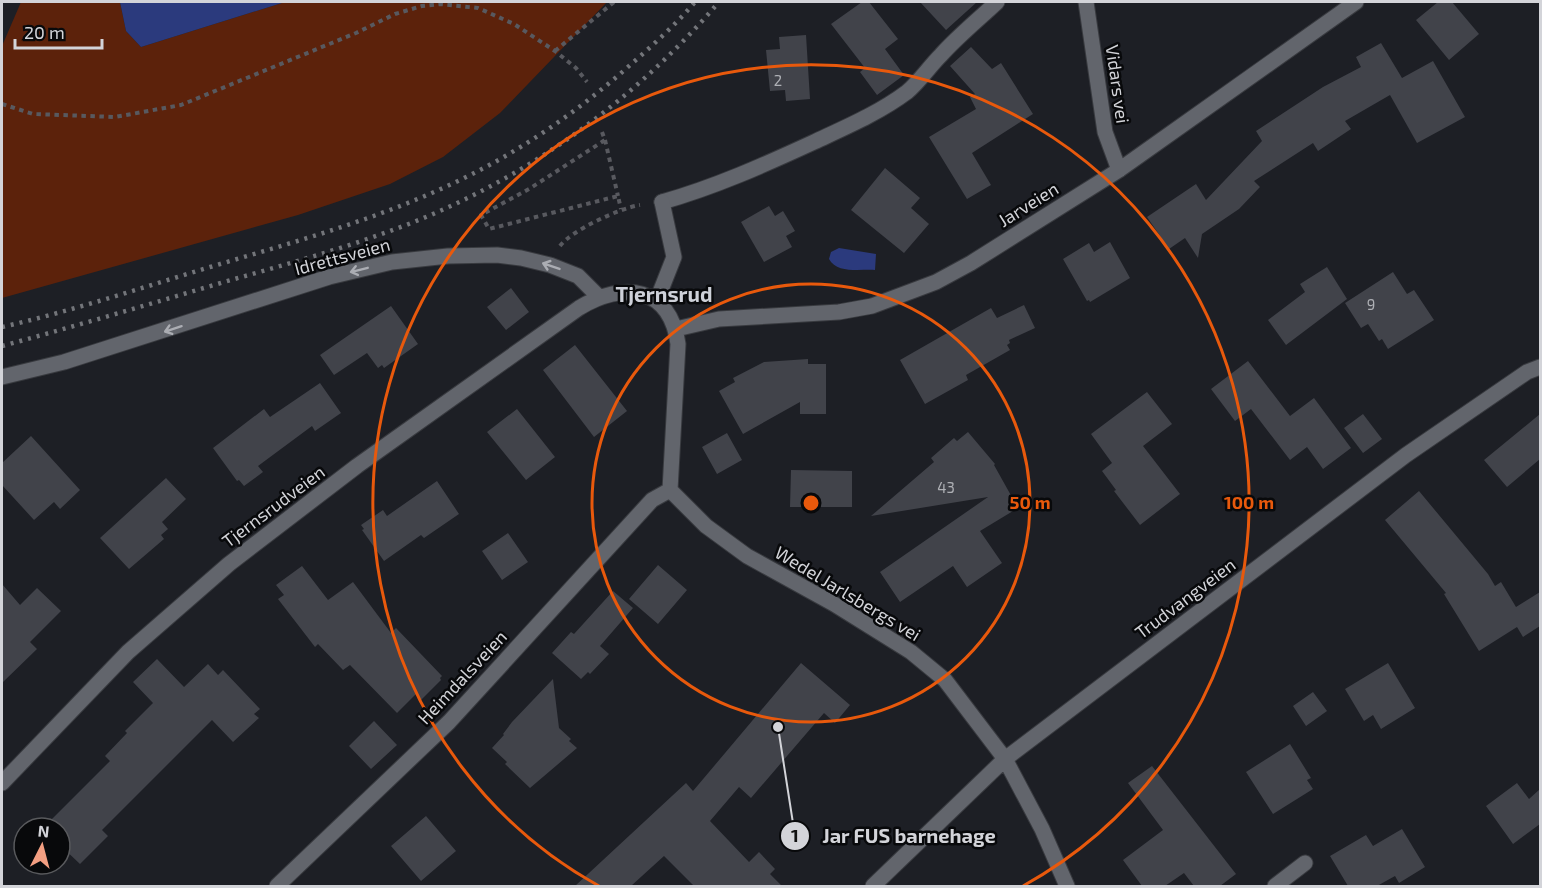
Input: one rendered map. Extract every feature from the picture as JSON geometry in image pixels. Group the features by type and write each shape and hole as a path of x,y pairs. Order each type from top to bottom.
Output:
{"street":[{"path":"657,300 674,257 662,202 721,184 755,170 860,120 894,101 909,90 941,55 997,2"},
{"name":"Vidars vei","path":"1086,2 1105,132 1119,170"},
{"name":"Jarveien","path":"676,329 719,319 839,312 872,306 901,297 971,263 1119,170 1356,2"},
{"name":"Idrettsveien","path":"2,377 64,362 329,277 392,262 448,256 497,255 529,259 578,276 599,297"},
{"path":"599,297 624,293 657,300 667,309 676,329 678,344 670,490"},
{"name":"Tjernsrudveien","path":"2,783 128,652 229,564 357,466 579,308 599,297"},
{"name":"Trudvangveien","path":"873,886 1005,759 1406,455 1527,372 1540,367"},
{"name":"Wedel Jarlsbergs vei","path":"670,490 706,526 747,556 834,604 911,652 945,680 1005,759 1042,829 1067,886"},
{"name":"Heimdalsveien","path":"277,886 449,722 652,500 670,490"},
{"path":"1275,886 1305,862"}],"path":[{"path":"604,2 604,10"},
{"path":"555,51 614,2"},
{"path":"2,105 33,114 115,117 181,105 345,38 395,14 422,6 456,5 478,8 495,14 522,28 555,51 576,68 587,82"},
{"path":"602,132 621,209"},
{"path":"604,141 529,189 481,215 489,229 618,196"},
{"path":"550,265 564,240 621,209 662,202"}],"shaded area":[{"path":"21,2 120,2 126,31 141,47 285,2 607,2 500,113 443,157 390,184 298,215 2,298 2,46"}],"water":[{"path":"120,2 285,2 141,47 126,31"},
{"path":"839,248 876,254 875,270 849,270 837,267 829,259 831,252"}],"building":[{"path":"862,2 869,2 898,39 885,49 904,75 877,95 860,72 865,68 831,24"},
{"path":"920,2 977,2 946,30"},
{"path":"1438,2 1452,2 1479,34 1449,60 1416,20"},
{"path":"806,35 810,99 786,101 785,90 770,91 766,50 780,49 779,37"},
{"path":"1381,43 1402,78 1433,61 1465,117 1417,143 1390,95 1345,121 1351,129 1318,151 1313,143 1254,181 1260,187 1239,209 1202,234 1198,258 1185,238 1169,249 1147,217 1196,184 1206,200 1262,141 1256,131 1323,87 1361,67 1356,57"},
{"path":"971,47 992,69 1001,63 1033,114 972,153 991,185 967,199 929,137 976,109 970,97 975,94 950,66"},
{"path":"885,168 920,198 911,208 929,224 904,253 851,210"},
{"path":"769,206 775,216 783,211 795,231 786,236 792,247 764,262 741,222"},
{"path":"1110,242 1130,278 1090,302 1087,301 1063,259 1089,243 1094,252"},
{"path":"1327,267 1347,299 1286,345 1268,320 1305,292 1300,284"},
{"path":"1393,272 1407,294 1414,290 1434,320 1388,349 1382,339 1379,341 1368,324 1361,328 1345,303"},
{"path":"511,288 529,312 506,330 487,307"},
{"path":"1024,305 1035,328 1009,340 1010,343 1007,345 1010,350 966,375 968,380 925,404 900,360 991,308 997,318"},
{"path":"391,306 418,344 384,368 382,365 378,368 367,353 334,375 320,355"},
{"path":"575,345 627,411 594,437 543,370"},
{"path":"808,359 808,364 826,364 826,414 800,414 800,402 743,434 719,391 735,382 733,378 764,362"},
{"path":"1248,361 1290,416 1314,398 1351,448 1323,469 1307,447 1290,460 1251,409 1235,421 1211,389"},
{"path":"320,383 341,413 315,431 312,426 258,466 263,472 244,486 239,480 237,481 213,448 264,409 270,417"},
{"path":"1147,392 1172,424 1143,446 1180,494 1140,525 1102,471 1112,463 1091,434"},
{"path":"517,409 555,457 526,480 487,432"},
{"path":"1363,414 1382,439 1363,453 1344,428"},
{"path":"1540,414 1540,459 1507,487 1484,460"},
{"path":"968,432 995,464 1018,508 980,531 1002,563 967,587 953,566 900,602 880,572 988,497 871,516 934,462 931,458 954,438 957,441"},
{"path":"727,433 742,460 717,474 702,447"},
{"path":"31,436 80,490 60,509 54,502 34,520 2,485 2,463"},
{"path":"791,470 852,471 852,507 790,507"},
{"path":"166,478 186,499 162,522 168,529 161,535 164,539 129,569 100,538"},
{"path":"437,481 459,514 424,538 421,535 384,561 362,530 364,529 361,525 383,510 387,516"},
{"path":"1419,491 1488,574 1495,586 1501,582 1516,607 1540,592 1540,626 1523,637 1517,627 1479,651 1444,594 1446,593 1385,520"},
{"path":"508,533 528,562 502,580 482,551"},
{"path":"658,565 687,590 658,624 629,599"},
{"path":"302,566 328,600 353,582 391,633 396,628 442,676 441,680 421,700 416,694 397,713 350,665 343,670 318,644 315,647 278,599 284,595 276,585"},
{"path":"2,584 20,605 37,588 61,611 30,642 37,649 2,683"},
{"path":"613,591 633,608 600,646 609,654 590,674 588,672 581,679 552,653 571,632 574,634"},
{"path":"157,659 184,687 208,664 218,675 223,670 260,709 254,714 259,718 233,742 212,720 102,830 108,836 80,864 72,856 72,816 55,816 110,761 105,756 127,733 125,731 153,703 133,682"},
{"path":"801,663 850,705 835,723 824,713 751,798 739,787 710,821 749,862 759,852 775,869 770,874 782,886 694,886 664,856 631,886 575,886 686,783 693,791"},
{"path":"1388,663 1415,708 1381,729 1373,715 1364,721 1345,689"},
{"path":"553,679 559,728 577,748 530,788 492,748 512,722"},
{"path":"1313,692 1327,711 1306,726 1293,706"},
{"path":"374,721 397,745 371,769 349,746"},
{"path":"1290,744 1311,778 1307,780 1313,789 1273,814 1246,772"},
{"path":"1152,766 1236,874 1220,886 1194,886 1184,873 1165,886 1142,886 1123,860 1163,830 1128,783"},
{"path":"1517,783 1529,799 1540,789 1540,824 1513,844 1486,806"},
{"path":"426,816 456,851 421,881 391,846"},
{"path":"1402,829 1425,867 1399,883 1395,876 1377,886 1348,886 1330,856 1366,835 1373,846"}],"railway":[{"path":"2,327 80,307 336,229 398,207 458,181 543,133 582,104 649,48 695,2"},
{"path":"2,346 351,244 401,227 468,198 548,152 621,98 656,68 719,2"}],"place":[{"name":"Jar FUS barnehage","path":"778,727"}],"district":[{"name":"Tjernsrud","path":"664,293"}]}
